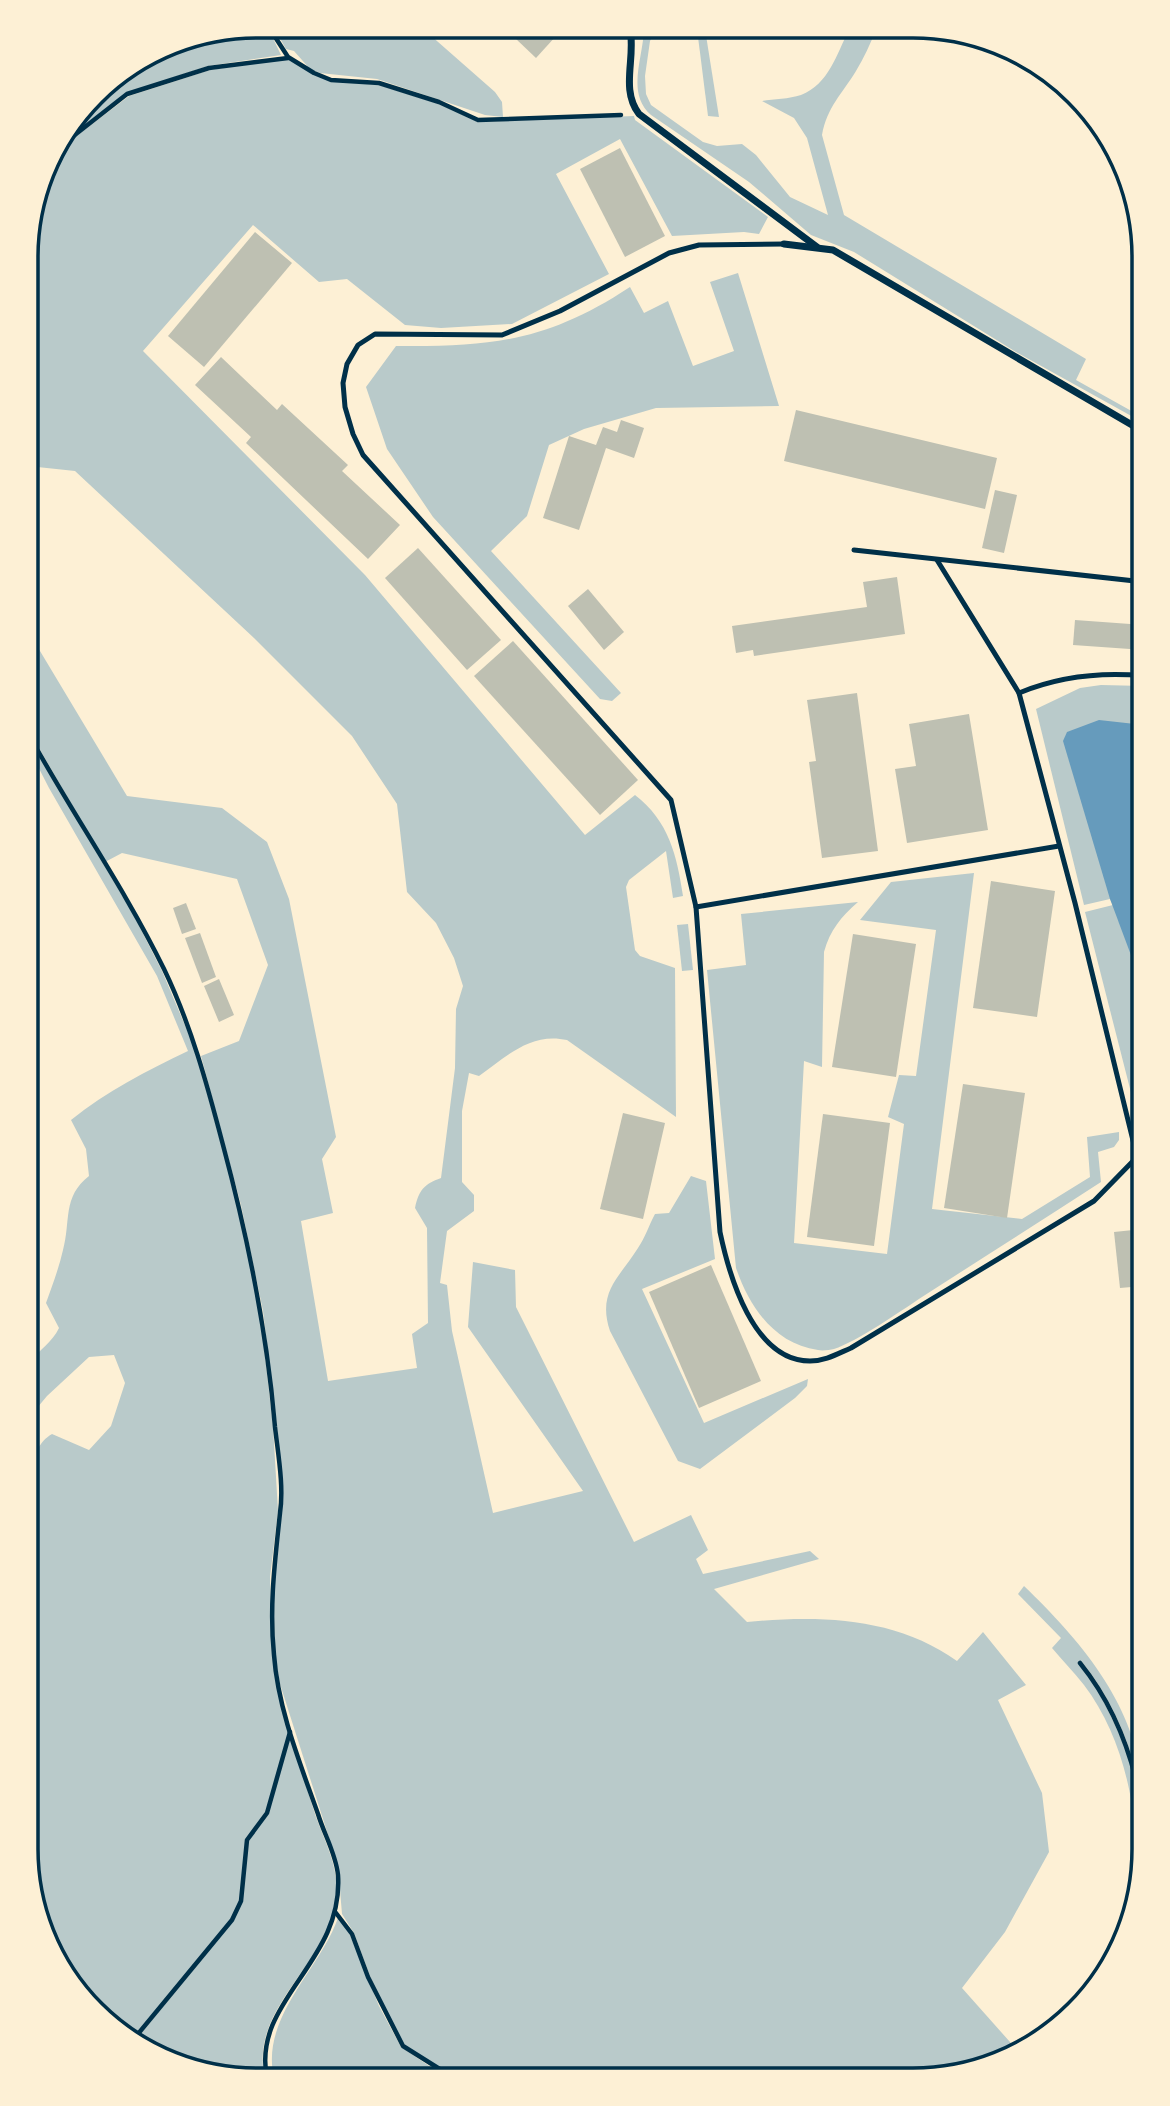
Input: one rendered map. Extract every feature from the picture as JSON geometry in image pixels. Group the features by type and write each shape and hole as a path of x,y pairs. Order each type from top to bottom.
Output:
{"street":[{"path":"631,38 632,56 628,85 631,104 639,114 817,248"},
{"path":"784,244 833,250 1132,425"}],"lane":[{"path":"784,244 699,245 669,253 560,311 502,335 375,334 358,345 347,364 343,383 345,407 353,435 363,455 671,800 696,907 720,1232 727,1266 755,1328 787,1355 807,1361 827,1359 886,1329 1094,1201 1131,1164"},
{"path":"854,550 1132,581"},
{"path":"937,560 1019,693 1131,1123"},
{"path":"1019,693 1048,681 1132,675"},
{"path":"696,907 1059,846"}],"path":[{"path":"276,38 288,57 331,79 379,83 439,102 478,120 639,114"},
{"path":"78,133 127,94 209,68 288,57"},
{"path":"38,750 164,970 197,1048 239,1205 262,1311 281,1511 271,1577 278,1685 337,1867 339,1895 336,1913 320,1952 282,2006 271,2029 264,2054 266,2067"},
{"path":"1080,1663 1095,1681 1124,1740 1131,1762"},
{"path":"139,2032 232,1920 241,1901 247,1840 267,1814 291,1731"},
{"path":"336,1913 352,1934 368,1977 403,2046 436,2067"}],"shaded area":[{"path":"273,38 281,55 208,66 126,93 83,126 113,93 136,75 187,50 229,40"},
{"path":"280,38 434,38 495,92 502,102 503,117 485,115 377,79 320,73 310,69 294,51 286,49"},
{"path":"652,38 645,76 646,94 651,105 703,142 717,146 742,144 756,155 790,197 828,215 807,138 794,118 762,101 801,95 811,90 831,68 845,38 873,38 859,66 831,109 822,135 844,215 1086,359 1076,380 1132,411 1132,416 1016,352 854,252 811,235 749,182 651,115 639,96 638,75 643,40"},
{"path":"698,38 706,38 719,117 708,116"},
{"path":"290,60 330,81 379,85 439,104 478,122 634,116 635,120 768,217 759,234 744,232 672,236 620,139 556,174 609,274 512,324 441,328 405,325 347,279 319,282 253,225 143,351 365,575 585,835 635,795 647,805 664,828 678,867 683,896 673,898 666,851 629,880 626,887 635,950 640,956 675,968 676,1117 567,1040 542,1039 520,1048 479,1076 469,1073 462,1111 462,1182 474,1195 474,1211 447,1231 440,1283 447,1285 452,1331 493,1513 583,1491 468,1327 473,1262 515,1270 516,1307 634,1542 691,1515 708,1550 696,1559 703,1574 810,1551 819,1559 714,1589 747,1622 802,1619 856,1622 883,1627 933,1646 957,1661 983,1632 1026,1685 998,1700 1042,1793 1049,1852 1005,1932 962,1988 1011,2044 997,2051 941,2066 913,2067 435,2067 404,2045 370,1976 354,1933 342,1914 338,1866 280,1684 275,1654 273,1578 282,1512 277,1426 263,1311 241,1205 201,1056 239,1041 268,965 237,879 122,853 105,862 38,746 38,648 127,796 222,808 267,842 289,899 336,1137 322,1159 333,1213 301,1221 328,1381 417,1368 412,1334 428,1323 427,1228 415,1208 423,1188 441,1178 455,1068 456,1009 463,986 454,958 436,923 407,892 397,804 352,736 254,638 75,471 38,467 38,257 43,214 55,173 74,138 129,96 210,70"},
{"path":"738,273 779,406 656,408 584,429 549,445 527,516 491,551 621,693 612,701 600,699 433,517 387,449 366,387 396,346 462,345 518,337 572,319 630,287 644,313 668,301 693,366 734,351 710,282"},
{"path":"1132,686 1131,1094 1085,912 1113,905 1110,899 1084,905 1036,709 1080,688"},
{"path":"38,754 133,914 162,971 195,1049 238,1206 260,1312 273,1426 278,1511 270,1577 272,1654 289,1732 266,1813 246,1840 240,1901 231,1920 139,2032 113,2013 93,1993 61,1946 43,1892 38,1849 38,1449 52,1434 89,1450 111,1426 125,1383 114,1355 89,1357 38,1407 38,1353 59,1328 46,1303 61,1257 71,1201 80,1184 89,1176 86,1149 71,1120 127,1082 188,1051 157,976 38,767"},
{"path":"974,873 932,1209 1022,1219 1090,1177 1087,1137 1119,1132 1119,1140 1114,1147 1098,1152 1101,1182 854,1340 828,1350 802,1346 788,1340 765,1321 748,1296 736,1268 707,970 746,965 741,914 858,902 837,924 824,952 822,1067 804,1061 794,1243 887,1254 904,1124 888,1117 899,1075 916,1076 936,930 860,920 891,882"},
{"path":"688,924 693,970 682,971 677,925"},
{"path":"691,1176 706,1181 715,1259 642,1289 704,1423 808,1379 807,1386 795,1398 700,1469 678,1461 610,1331 606,1306 612,1286 640,1244 655,1214 669,1213"},
{"path":"1024,1586 1068,1632 1106,1683 1121,1710 1131,1734 1131,1753 1104,1693 1082,1662 1129,1759 1131,1799 1122,1762 1099,1709 1084,1685 1052,1648 1061,1638 1018,1594"},
{"path":"291,1735 334,1867 337,1888 330,1922 320,1945 278,2008 268,2030 263,2053 264,2067 229,2066 173,2051 141,2033 233,1921 242,1901 248,1841 268,1814"},
{"path":"338,1918 348,1930 379,2006 401,2047 431,2067 273,2067 275,2035 283,2015"}],"water":[{"path":"1099,720 1132,724 1132,957 1110,899 1063,741 1067,732"}],"building":[{"path":"515,38 554,38 536,58"},
{"path":"620,148 665,236 625,257 580,169"},
{"path":"255,232 292,263 204,367 168,336"},
{"path":"221,357 277,410 282,404 348,465 342,471 400,525 368,559 246,443 251,437 195,385"},
{"path":"796,410 997,458 985,509 784,461"},
{"path":"621,420 644,428 634,458 606,448 579,530 543,518 569,436 596,445 603,427 617,432"},
{"path":"995,490 1017,495 1004,553 982,548"},
{"path":"418,548 501,640 467,670 385,578"},
{"path":"897,577 905,634 754,656 753,650 736,653 732,626 867,607 863,582"},
{"path":"588,589 624,632 604,650 568,606"},
{"path":"1075,620 1132,624 1132,649 1073,645"},
{"path":"513,641 638,780 600,815 474,676"},
{"path":"857,693 878,851 822,858 809,762 816,761 807,700"},
{"path":"969,714 988,830 907,843 895,769 916,766 909,724"},
{"path":"991,881 1055,891 1037,1017 973,1008"},
{"path":"186,903 196,929 182,934 173,908"},
{"path":"200,933 216,977 202,983 185,938"},
{"path":"853,934 916,944 896,1077 832,1067"},
{"path":"219,979 234,1015 219,1022 204,986"},
{"path":"963,1084 1025,1093 1007,1218 944,1208"},
{"path":"623,1113 665,1123 643,1219 600,1209"},
{"path":"823,1114 890,1123 874,1246 807,1237"},
{"path":"1131,1230 1131,1287 1120,1288 1114,1232"},
{"path":"711,1265 761,1381 699,1408 649,1292"}]}
